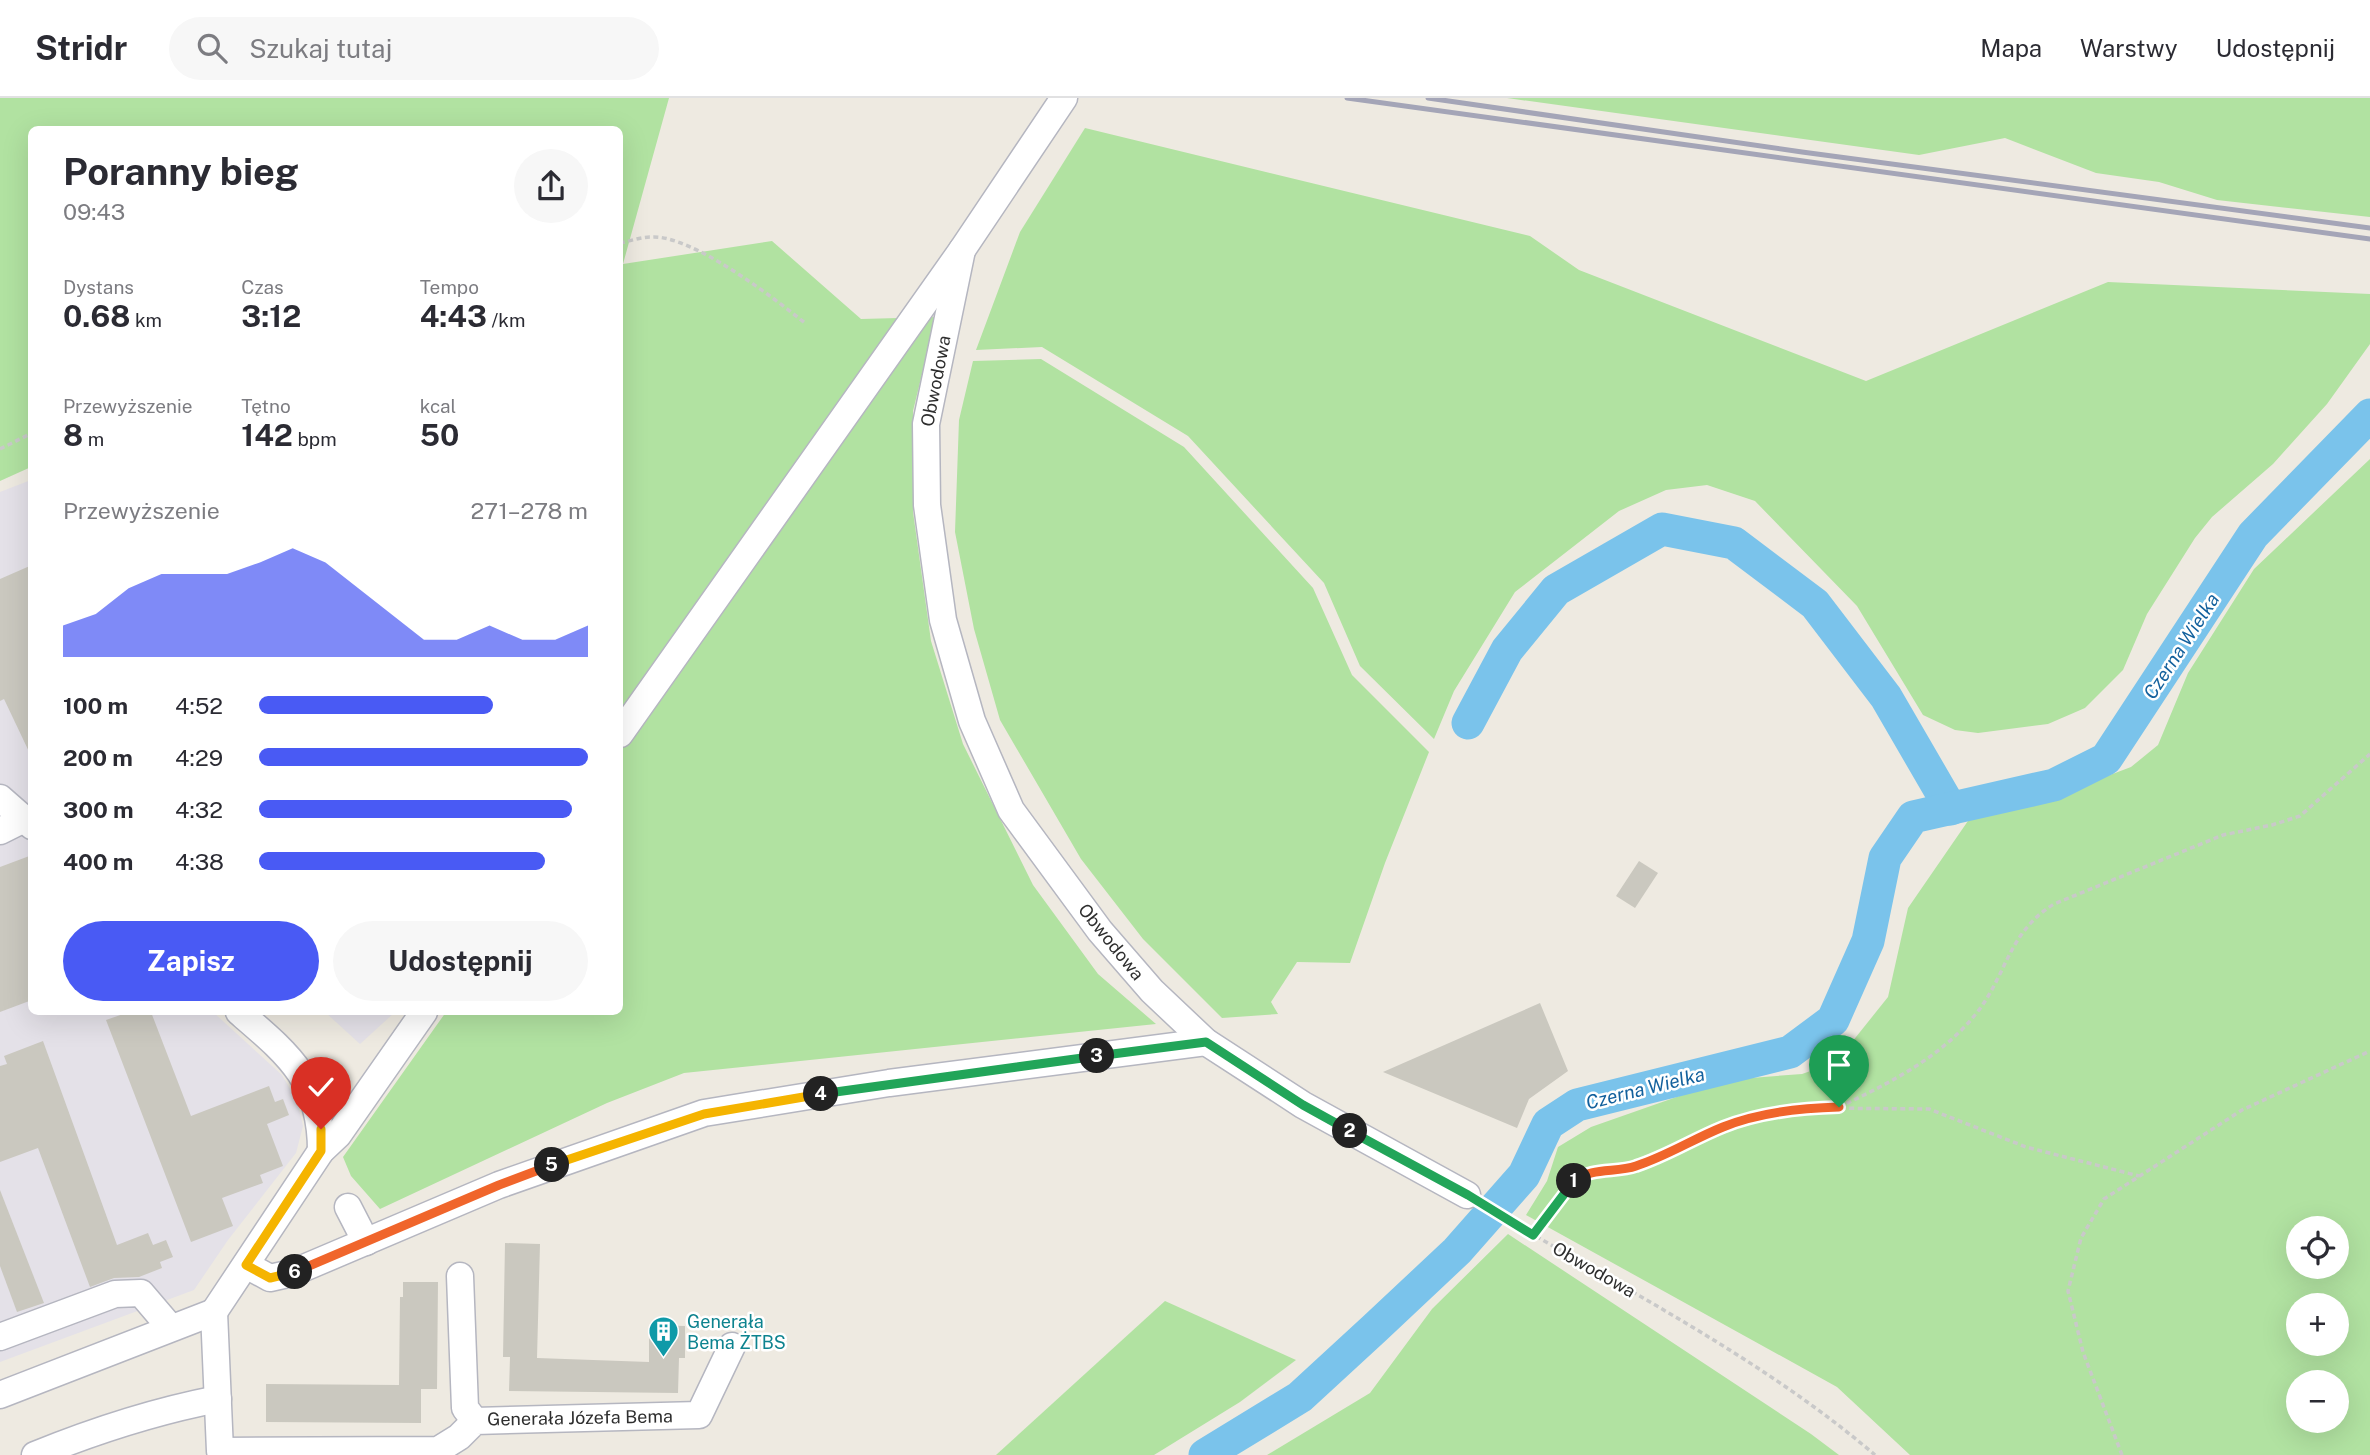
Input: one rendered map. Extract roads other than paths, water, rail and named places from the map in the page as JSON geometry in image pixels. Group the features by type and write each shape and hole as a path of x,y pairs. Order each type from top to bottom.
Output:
{"street":[{"name":"Obwodowa","path":"1063,98 962,250 926,424 927,491 934,565 943,620 972,721 1011,810 1100,931 1152,991 1206,1042 1303,1105 1468,1195"},
{"path":"623,730 962,250"},
{"path":"0,798 28,823"},
{"path":"0,831 28,823"},
{"path":"242,1015 302,1071 315,1099 321,1129 321,1151"},
{"path":"0,1395 214,1312 321,1151 338,1135 422,1015"},
{"path":"246,1265 270,1278 292,1273 499,1185 704,1114 889,1083 1206,1042"},
{"path":"348,1207 366,1242"},
{"path":"460,1276 465,1408 475,1421"},
{"path":"0,1337 115,1294 141,1293 170,1327"},
{"name":"Generała Józefa Bema","path":"214,1312 220,1453 438,1450 459,1437 475,1421 699,1415 732,1346"},
{"path":"35,1455 160,1413 218,1399"}],"waterway":[{"name":"Czerna Wielka","path":"1205,1455 1300,1397 1457,1251 1524,1175 1548,1124 1577,1105 1790,1052 1833,1020 1868,941 1885,858 1913,817 2054,785 2106,759 2253,535 2370,415"},
{"name":"Czerna Wielka","path":"1468,723 1507,650 1556,590 1662,529 1734,543 1815,604 1886,697 1951,809"}],"railway":[{"path":"1347,98 2370,239"},
{"path":"1428,98 1802,152 2370,228"}],"place":[{"name":"Generała Bema ŻTBS","path":"664,1359"}]}
